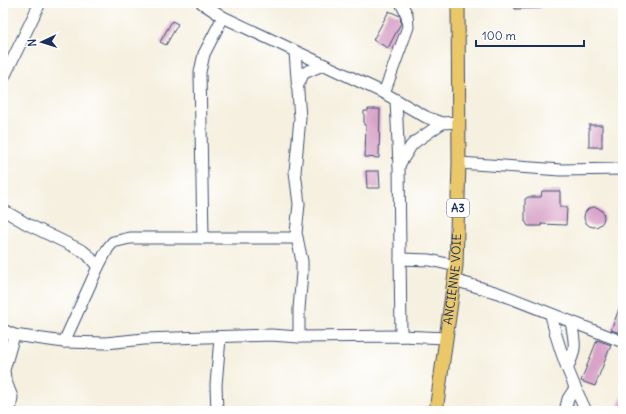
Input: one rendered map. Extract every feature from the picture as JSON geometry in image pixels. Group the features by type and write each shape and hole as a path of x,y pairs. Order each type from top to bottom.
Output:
{"main road":[{"name":"ANCIENNE VOIE","path":"436,411 456,266 459,163 458,3"}],"street":[{"path":"3,79 40,3"},
{"path":"202,3 223,17 294,52 384,93 426,117 442,123 459,122"},
{"path":"384,93 408,27 407,15 401,3"},
{"path":"203,238 200,72 204,54 223,17"},
{"path":"294,52 300,118 300,134 295,172 299,204 296,233 301,253 302,273 299,309 299,337"},
{"path":"296,86 304,73 324,65"},
{"path":"396,100 399,165 401,336"},
{"path":"399,165 415,142 442,123"},
{"path":"459,163 561,170 623,169"},
{"path":"3,210 27,224 83,251 98,267"},
{"path":"64,342 98,267 108,248 113,242 130,238 297,238"},
{"path":"400,259 430,260 456,266"},
{"path":"454,280 498,293 623,342"},
{"path":"551,315 555,333 567,368 586,411"},
{"path":"567,368 573,357 575,347 571,322"},
{"path":"3,330 14,334 64,342 106,343 144,339 271,336 401,336 446,338"},
{"path":"10,411 12,397 5,379 4,370 14,334"},
{"path":"217,411 216,385 220,338"},
{"path":"564,411 568,399 575,388"}],"building":[{"path":"514,3 541,3 541,8 515,9"},
{"path":"389,11 400,16 401,23 388,48 373,40"},
{"path":"172,21 178,24 166,45 160,42"},
{"path":"368,109 380,109 379,158 365,157 366,125 364,125 364,111 368,111"},
{"path":"589,125 602,125 602,147 589,147"},
{"path":"366,171 379,171 380,188 367,188"},
{"path":"542,191 560,191 560,207 567,207 566,225 541,224 541,226 528,226 525,221 525,199 528,197 541,197"},
{"path":"590,207 598,207 604,213 604,221 598,227 590,227 584,221 584,213"},
{"path":"623,301 623,334 611,330"},
{"path":"597,340 611,345 595,386 581,381"},
{"path":"623,394 623,411 616,411"}]}
